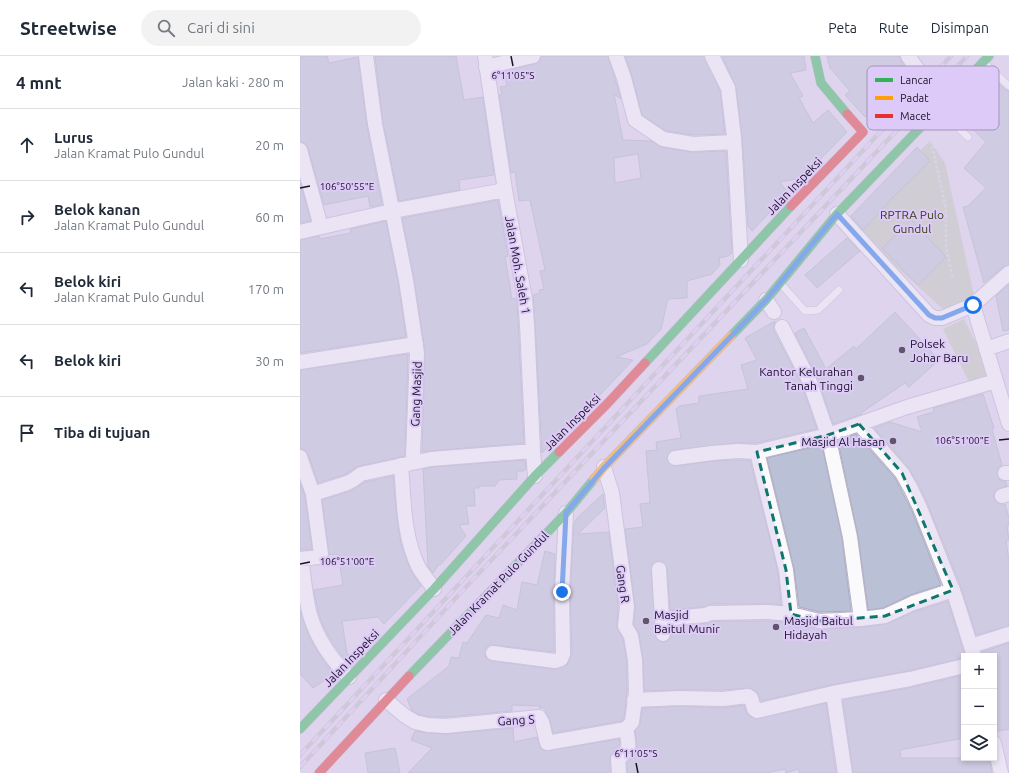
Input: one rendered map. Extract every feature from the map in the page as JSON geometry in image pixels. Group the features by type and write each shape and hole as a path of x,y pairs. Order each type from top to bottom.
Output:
{"street":[{"name":"Gang Masjid","path":"366,56 375,124 412,310 417,353 413,454 415,461"},
{"path":"486,61 533,56"},
{"path":"616,56 624,78 635,120 663,139 693,144 734,142"},
{"path":"712,56 728,88 734,142 741,260"},
{"name":"Jalan Inspeksi","path":"300,729 434,589 535,476 607,404 862,132 836,103 821,83 815,56"},
{"path":"908,56 915,66"},
{"name":"Jalan Moh. Saleh 1","path":"486,61 505,190 525,299 532,451 535,476"},
{"name":"Jalan Kramat Pulo Gundul","path":"319,773 386,700 566,513 604,468 781,284 837,214 917,130"},
{"path":"300,150 321,227"},
{"path":"300,232 392,211 505,190"},
{"path":"837,214 929,315 935,318 942,318 973,305 1009,273"},
{"path":"766,300 774,312"},
{"path":"973,305 986,349 991,383 1009,424"},
{"path":"782,327 809,380 828,436 850,537 859,598 860,619"},
{"path":"986,349 1009,341"},
{"path":"300,362 416,344"},
{"path":"675,458 712,453 757,452 828,436 907,407 991,383"},
{"path":"859,424 902,473 920,508 953,590 972,651 1009,634"},
{"path":"313,494 353,480 361,474 415,461 532,451"},
{"path":"757,452 786,570 792,614"},
{"path":"300,457 313,494 321,554 319,557 300,559 310,617 318,636 342,671 349,677"},
{"path":"401,465 405,520 409,540 418,566 434,589"},
{"name":"Gang R","path":"604,468 612,493 627,607 625,626 631,636 635,660 636,692 634,700"},
{"path":"493,653 555,661 561,659 563,654 562,592 566,513"},
{"path":"659,569 664,634"},
{"path":"662,619 706,615 710,613 768,612 792,614 819,621 860,619 884,616 913,603 953,590"},
{"path":"620,773 618,759 628,751 629,746 626,729 632,722 634,700 680,698 722,700 748,696 752,698 754,708 757,711 832,693 910,679 961,667"},
{"path":"832,693 845,773"},
{"name":"Gang S","path":"386,700 405,716 415,722 428,725 446,726 539,717 542,722 547,743 626,729"},
{"path":"997,755 1002,773"}],"lane":[{"path":"999,74 1009,86"},
{"path":"961,130 968,137"},
{"path":"781,284 805,311 818,310 839,290"}],"path":[{"path":"927,130 946,209 946,248 953,278"}],"highlighted area":[{"path":"859,424 902,473 953,590 885,616 819,621 791,614 786,570 757,452 828,435"}],"green space":[{"name":"RPTRA Pulo Gundul","path":"930,141 945,163 975,300 945,311 848,223"},
{"path":"964,319 992,376 971,386 943,329"}],"building":[{"path":"300,56 327,56 329,63 358,57 367,126 382,204 370,207 368,196 324,205 308,148 306,144 300,142"},
{"path":"375,56 456,56 464,100 483,97 494,175 459,180 460,190 399,201 383,123"},
{"path":"541,56 608,56 621,99 614,94 623,140 651,141 661,147 692,152 726,151 732,253 728,256 719,258 720,265 712,274 687,281 687,298 668,299 661,329 647,344 616,357 633,360 542,453 533,295 540,293 539,290 544,289 540,271 545,270 530,200 519,201 515,172 511,173 499,95 502,94 500,87 507,86 504,71 539,62","holes":["638,154 641,178 615,183 614,158"]},
{"path":"625,56 704,56 720,90 725,134 694,135 666,131 642,115"},
{"path":"722,56 804,56 806,70 790,73 803,96 799,98 813,123 828,110 847,132 802,178 780,182 788,193 752,231 748,226 742,137 736,87"},
{"path":"827,56 900,56 904,66 867,66 867,115 865,117 845,95 850,91 830,68"},
{"path":"999,84 1009,91 1009,265 1003,267 984,283 963,207 968,206 986,188 964,168 986,142 974,130 999,130"},
{"path":"917,147 930,161 894,196 863,230 851,216"},
{"path":"300,182 311,221 300,223"},
{"path":"498,200 508,256 505,257 512,299 516,298 517,300 524,443 422,452 425,352 414,279 402,218"},
{"path":"911,220 946,257 918,285 882,248"},
{"path":"386,221 398,281 406,337 300,353 300,240 319,236 320,239 351,233 350,229"},
{"path":"847,238 860,251 817,288 805,275"},
{"path":"1009,284 1009,330 1003,331 996,296"},
{"path":"895,312 939,360 909,387 905,383 861,413 862,414 833,424 817,377 795,333 804,328 826,369 854,346 856,349"},
{"path":"775,321 774,331 801,383 817,429 756,443 736,443 674,450 670,452 667,459 669,463 676,466 713,461 750,460 778,572 781,605 710,604 704,607 670,610 667,568 663,562 658,561 652,565 651,570 656,638 663,642 668,641 671,637 671,627 707,623 712,621 790,622 819,629 886,624 916,611 948,601 964,653 961,653 961,659 761,701 756,691 748,688 723,690 644,691 643,659 639,634 634,624 635,606 625,529 643,527 640,504 650,503 646,451 657,450 656,442 681,438 676,409 679,406 699,403 699,396 748,389 741,365 757,360 745,338"},
{"path":"408,354 405,456 359,466 344,475 318,483 308,454 305,450 300,449 300,370"},
{"path":"983,394 994,428 992,429 1002,465 998,468 997,473 1000,480 1006,482 1007,486 996,490 994,499 1000,504 1005,504 1009,518 1009,525 1007,526 1009,540 1006,541 1009,560 1009,626 976,635 961,587 919,485 908,467 874,428 890,422 922,432 917,417 934,412 933,408"},
{"path":"856,434 895,478 912,511 941,585 910,595 883,608 868,610 858,536 838,441"},
{"path":"822,445 842,538 851,611 820,612 799,607 794,568 767,458"},
{"path":"525,460 526,469 524,471 517,471 517,479 499,480 495,486 479,486 479,488 474,488 475,506 466,506 469,524 459,525 466,536 440,565 439,564 433,573 428,566 423,469 432,467"},
{"path":"393,476 401,544 410,569 421,586 384,624 378,617 342,621 347,653 352,658 347,663 325,630 319,615 315,597 314,590 343,585 338,554 329,555 322,500 351,491 365,482"},
{"path":"300,483 305,496 312,549 300,550"},
{"path":"603,494 605,508 578,534 609,532 618,607 617,626 623,639 627,661 627,692 624,718 622,721 553,733 545,708 539,708 540,706 512,705 512,711 446,717 429,717 412,711 407,699 449,666 451,657 459,658 463,642 467,643 486,615 499,618 503,605 517,610 522,582 537,585 545,551 555,554 554,652 489,645 486,648 485,656 492,661 554,669 567,665 572,654 570,592 574,523 578,517"},
{"path":"300,610 310,638 334,674 313,688 300,674"},
{"path":"1009,643 1009,729 997,731 997,653 982,652"},
{"path":"961,676 961,739 900,750 901,758 961,758 961,761 990,761 992,773 853,773 843,700"},
{"path":"826,703 836,773 799,773 799,769 786,773 785,769 766,773 627,773 627,763 637,748 635,731 640,724 642,708 680,706 723,708 744,705 749,716 756,719"},
{"path":"513,728 514,742 537,737 540,748 545,751 619,739 620,744 610,756 610,773 408,773 432,748 411,740 415,731 447,734"},
{"path":"395,748 400,773 368,773 365,753"}],"railway":[{"path":"942,66 951,56"},
{"path":"958,66 967,56"},
{"path":"300,755 882,130"},
{"path":"300,767 465,588 897,130"}],"traffic: fast":[{"path":"815,56 821,83 847,114"},
{"path":"979,66 989,56"},
{"path":"731,336 766,300 837,214 918,130"},
{"path":"645,363 791,206"},
{"path":"300,729 434,589 535,476 559,452"},
{"path":"409,676 566,513 594,479"}],"traffic: slow":[{"path":"594,479 731,336"}],"traffic: jam":[{"path":"791,206 863,132 847,114"},
{"path":"559,452 645,363"},
{"path":"319,773 409,676"}],"place":[{"name":"Polsek Johar Baru","path":"902,350"},
{"name":"Kantor Kelurahan Tanah Tinggi","path":"861,378"},
{"name":"Masjid Al Hasan","path":"893,441"},
{"name":"Masjid Baitul Munir","path":"646,621"},
{"name":"Masjid Baitul Hidayah","path":"776,627"}],"route":[{"path":"562,592 566,513 604,468 781,284 837,214 929,315 935,318 942,318 973,305"}]}
